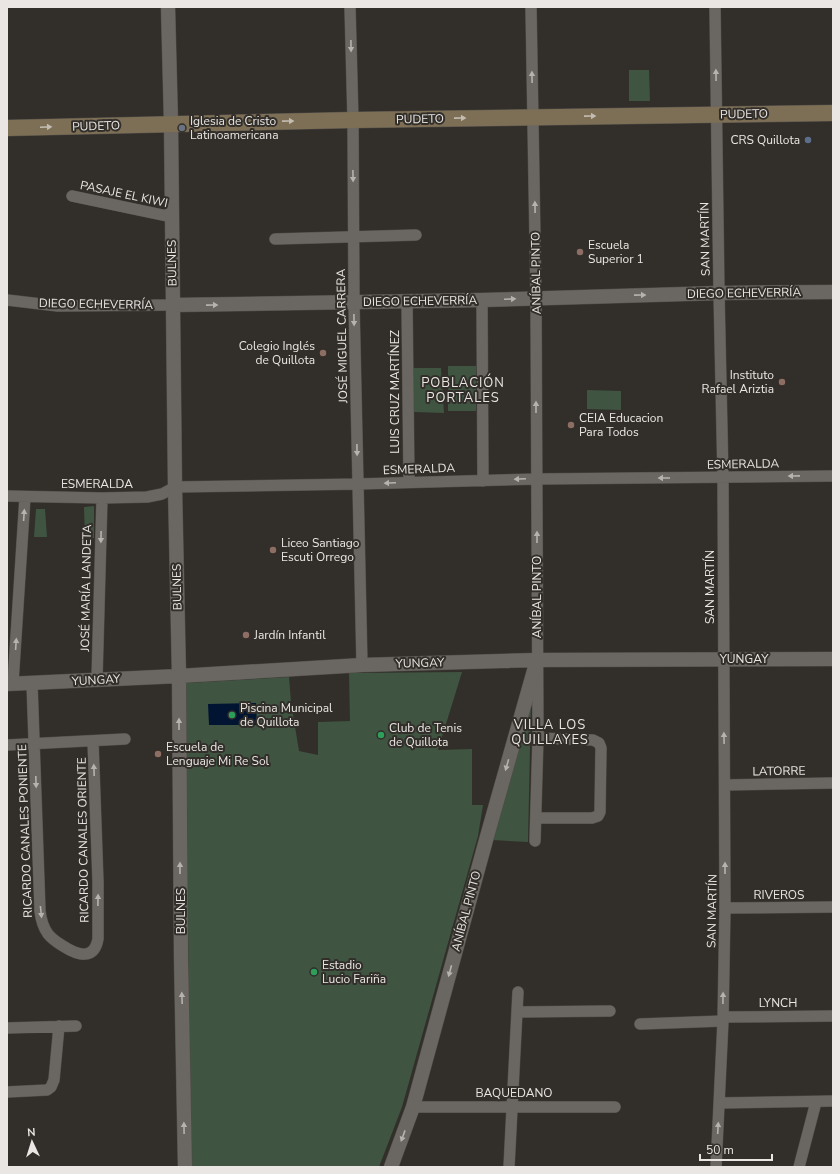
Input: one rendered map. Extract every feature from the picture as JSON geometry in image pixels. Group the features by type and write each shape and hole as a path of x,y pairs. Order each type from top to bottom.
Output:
{"main road":[{"name":"PUDETO","path":"7,128 352,120 833,113"}],"street":[{"name":"BULNES","path":"168,7 171,124 185,1167"},
{"name":"JOSÉ MIGUEL CARRERA","path":"350,7 354,303 362,665"},
{"name":"ANÍBAL PINTO","path":"391,1167 413,1107 537,660 536,298 532,7"},
{"name":"SAN MARTÍN","path":"715,7 723,477 725,785 723,1019 716,1167"},
{"name":"PASAJE EL KIWI","path":"72,196 172,218"},
{"path":"276,239 416,235"},
{"name":"DIEGO ECHEVERRÍA","path":"7,300 58,306 173,305 354,303 719,293 833,292"},
{"path":"482,300 483,481"},
{"name":"LUIS CRUZ MARTÍNEZ","path":"407,301 409,482"},
{"name":"ESMERALDA","path":"7,496 102,498 147,497 162,494 175,487 536,479 833,476"},
{"path":"10,683 25,497"},
{"name":"JOSÉ MARÍA LANDETA","path":"97,679 102,498"},
{"name":"YUNGAY","path":"10,683 179,676 362,665 537,660 833,659"},
{"path":"535,841 538,738 537,660"},
{"name":"RICARDO CANALES PONIENTE","path":"32,683 40,911 42,924 49,936 73,952 84,954 92,952 96,947 98,939"},
{"path":"536,818 592,818 598,816 600,812 601,748 599,743 593,740 538,738"},
{"name":"RICARDO CANALES ORIENTE","path":"7,745 125,739"},
{"name":"RICARDO CANALES ORIENTE","path":"93,740 98,882 98,939"},
{"name":"LATORRE","path":"725,785 833,783"},
{"name":"RIVEROS","path":"725,908 833,907"},
{"path":"509,1167 518,992"},
{"path":"517,1012 610,1011"},
{"name":"LYNCH","path":"640,1024 723,1019 833,1016"},
{"path":"7,1092 47,1090 51,1087 54,1080 59,1026"},
{"path":"7,1028 76,1026"},
{"path":"799,1167 816,1102"},
{"path":"719,1103 833,1102"},
{"name":"BAQUEDANO","path":"413,1107 615,1107"}],"green space":[{"path":"629,70 649,70 650,101 629,101"},
{"path":"448,366 476,366 476,411 448,411"},
{"path":"413,368 441,368 444,413 414,412"},
{"path":"587,390 621,391 621,410 587,409"},
{"path":"94,506 94,538 85,538 84,507"},
{"path":"36,509 45,509 47,537 34,537"},
{"name":"Estadio Lucio Fariña","path":"462,672 438,750 472,749 472,805 483,805 478,836 402,1107 379,1167 190,1167 186,683 289,677 291,702 299,751 318,755 318,722 350,721 349,673"},
{"path":"531,702 528,842 492,840"}],"water":[{"name":"Piscina Municipal de Quillota","path":"256,703 257,725 209,725 208,704"}],"place":[{"name":"Iglesia de Cristo Latinoamericana","path":"182,128"},
{"name":"CRS Quillota","path":"808,140"},
{"name":"Escuela Superior 1","path":"580,252"},
{"name":"Colegio Inglés de Quillota","path":"323,353"},
{"name":"Instituto Rafael Ariztia","path":"782,382"},
{"name":"CEIA Educacion Para Todos","path":"571,425"},
{"name":"Liceo Santiago Escuti Orrego","path":"273,550"},
{"name":"Jardín Infantil","path":"246,635"},
{"name":"Piscina Municipal de Quillota","path":"232,715"},
{"name":"Club de Tenis de Quillota","path":"381,735"},
{"name":"Escuela de Lenguaje Mi Re Sol","path":"158,754"},
{"name":"Estadio Lucio Fariña","path":"314,972"}],"district":[{"name":"POBLACIÓN PORTALES","path":"463,390"},
{"name":"VILLA LOS QUILLAYES","path":"550,732"}]}
